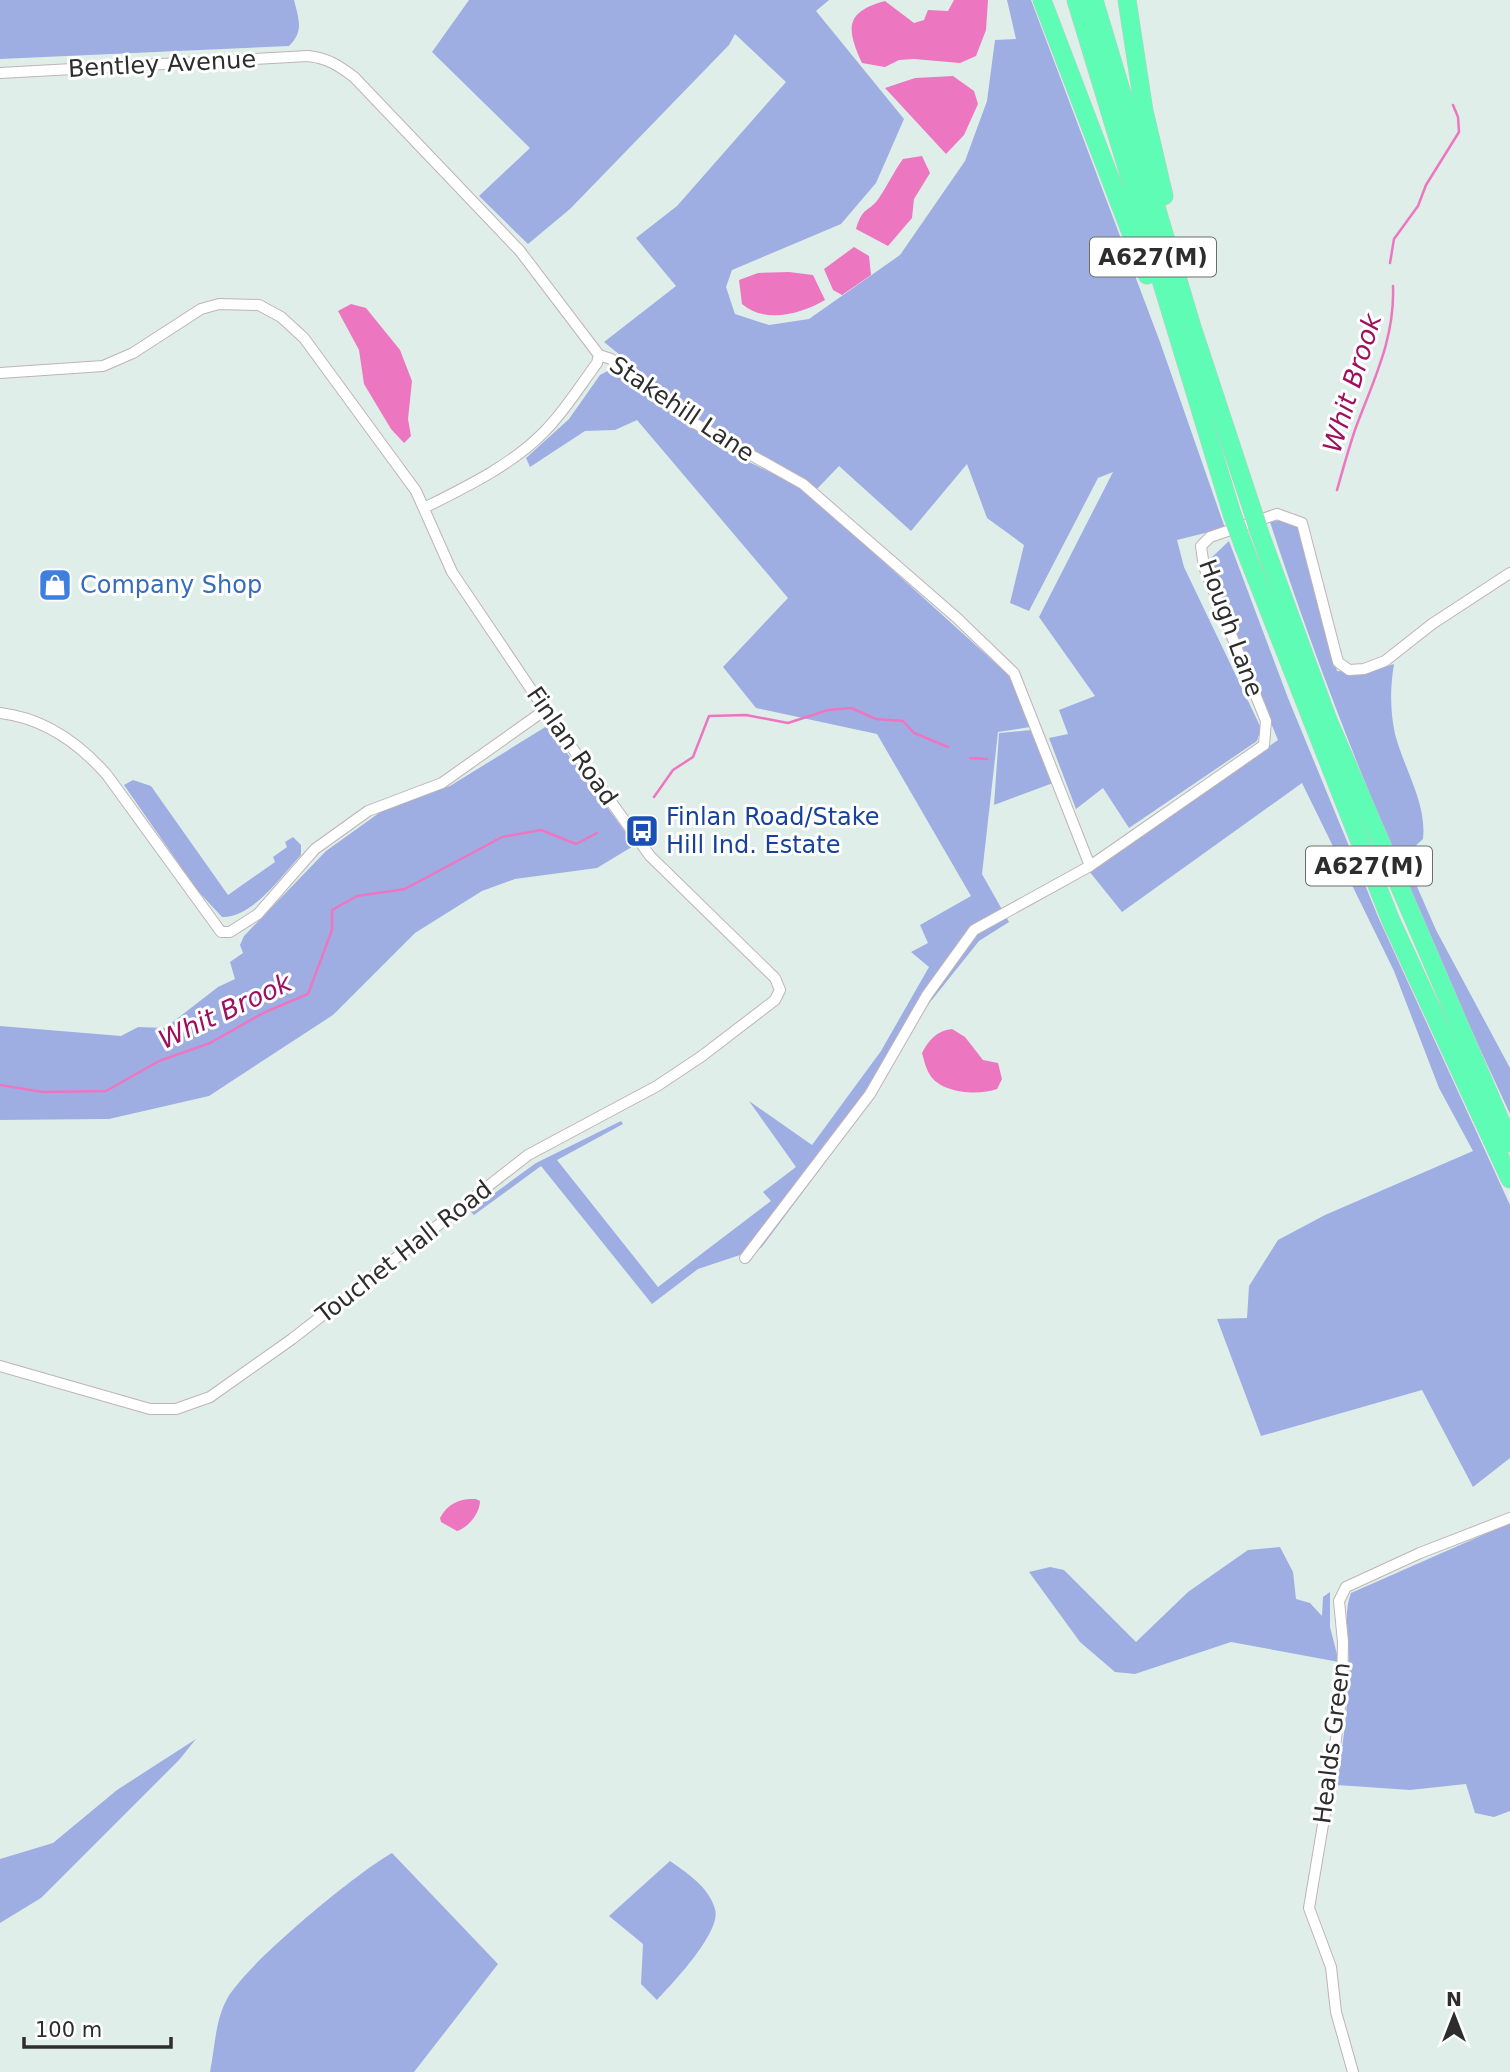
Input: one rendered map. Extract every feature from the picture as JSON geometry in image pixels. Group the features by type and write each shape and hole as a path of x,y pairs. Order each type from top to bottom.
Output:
{"highway":[{"name":"A627(M)","path":"1042,0 1244,547 1391,921 1510,1179"},
{"name":"A627(M)","path":"1076,0 1211,453"},
{"name":"A627(M)","path":"1094,0 1217,407 1260,534 1328,720 1510,1143"},
{"name":"A627(M)","path":"1127,0 1144,111 1217,407"}],"street":[{"name":"Bentley Avenue","path":"0,73 324,58"},
{"name":"Stakehill Lane","path":"324,58 354,77 520,251 599,355 611,359 719,440 803,484 957,618 1014,673 1090,866"},
{"name":"Finlan Road","path":"0,373 103,366 133,353 201,309 233,303 259,305 281,317 304,338 416,491 452,572 545,710 650,856 775,978 780,990"},
{"path":"424,508 455,492 531,444 567,403 597,363 599,355"},
{"name":"Hough Lane","path":"1090,866 1264,745 1266,721 1204,567 1201,546 1210,537 1277,514 1302,523 1338,662 1349,670 1364,669 1385,661 1433,624 1510,573"},
{"path":"0,713 30,718 51,728 89,755 107,775 221,932 230,932 258,914 315,849 368,811 442,783 545,710"},
{"path":"745,1258 870,1094 927,995 974,930 1090,866"},
{"name":"Touchet Hall Road","path":"0,1366 150,1409 177,1409 211,1397 292,1339 513,1167 555,1140 657,1086 702,1056 775,1000 780,990"},
{"name":"Healds Green","path":"1353,2072 1336,2012 1331,1967 1309,1908 1332,1771 1342,1690 1343,1642 1339,1601 1346,1587 1420,1553 1510,1518"}],"shaded area":[{"path":"0,0 294,0 299,25 297,35 289,46 0,59"},
{"path":"469,0 829,0 816,11 904,119 876,183 841,224 732,270 726,287 735,314 769,325 809,319 900,255 965,161 987,101 995,40 1016,39 1007,0 1031,0 1160,342 1225,528 1177,540 1184,567 1261,728 1257,741 1129,828 1103,788 1076,809 1049,738 1068,734 1059,710 1095,696 1039,617 1113,472 1098,478 1029,611 1010,603 1024,545 987,518 967,464 911,531 839,466 816,490 706,425 604,342 676,286 636,238 677,206 786,82 735,34 729,45 570,209 528,244 479,196 530,148 432,52"},
{"path":"954,0 988,0 986,30 976,56 960,63 914,59 899,60 885,67 862,63 853,40 852,23 862,10 885,1 914,23 924,20 928,10 948,11"},
{"path":"953,76 974,91 978,104 964,135 946,154 885,88 915,78"},
{"path":"922,156 930,173 914,199 912,218 888,246 856,229 861,216 879,198 903,159"},
{"path":"854,247 869,256 871,275 842,295 833,290 824,269"},
{"path":"789,272 813,275 825,300 783,315 761,314 742,304 739,280 758,273"},
{"path":"351,304 366,308 400,350 412,381 408,419 411,436 404,443 391,429 364,384 359,350 338,311"},
{"path":"611,369 722,449 801,487 1012,678 1030,727 998,732 982,874 1009,922 979,941 923,1011 868,1105 761,1248 698,1269 652,1304 541,1166 474,1215 470,1211 536,1163 621,1121 623,1124 557,1160 658,1287 771,1201 763,1192 796,1167 749,1101 812,1145 881,1051 929,967 911,952 928,943 920,925 971,896 877,734 756,708 723,667 788,598 637,420 615,430 585,431 530,467 526,458 569,419 600,375"},
{"path":"1287,519 1299,528 1337,671 1365,673 1394,664 1391,699 1393,725 1422,812 1423,826 1423,839 1411,850 1408,866 1436,930 1510,1068 1510,1114 1444,969 1351,748 1270,522"},
{"path":"1229,541 1288,698 1379,919 1510,1205 1510,1458 1473,1487 1422,1390 1261,1436 1217,1319 1247,1318 1249,1286 1278,1240 1325,1215 1473,1151 1439,1088 1394,971 1302,783 1122,912 1089,871 1278,740 1219,598 1209,565 1211,558"},
{"path":"547,726 635,845 597,868 515,879 482,891 415,933 333,1015 209,1096 109,1119 0,1120 0,1026 121,1036 138,1027 165,1028 218,987 235,979 230,962 243,953 240,945 244,936 326,851 386,808 450,786"},
{"path":"1031,730 1053,783 994,805 999,733"},
{"path":"133,780 151,786 228,895 275,862 273,857 287,847 285,842 293,837 301,845 301,855 256,903 245,911 222,917 197,890 124,785"},
{"path":"952,1029 965,1037 983,1060 998,1063 1002,1079 997,1089 960,1091 942,1086 930,1075 922,1053 934,1037"},
{"path":"465,1499 480,1501 478,1510 465,1527 457,1531 441,1522 440,1518 451,1505"},
{"path":"1510,1523 1510,1811 1494,1817 1475,1813 1466,1784 1410,1790 1337,1785 1348,1690 1347,1617 1351,1593"},
{"path":"1280,1547 1293,1572 1296,1599 1310,1603 1322,1616 1323,1597 1330,1592 1330,1627 1339,1662 1231,1642 1135,1674 1115,1672 1080,1642 1029,1572 1050,1567 1064,1570 1136,1642 1188,1592 1248,1550"},
{"path":"196,1739 179,1760 41,1898 0,1923 0,1859 53,1843 117,1790"},
{"path":"392,1853 498,1964 414,2072 210,2072 220,2016 227,1999 238,1984 303,1921 353,1880"},
{"path":"670,1861 697,1881 708,1894 715,1909 715,1919 704,1944 657,2000 641,1984 643,1944 609,1916"}],"waterway":[{"name":"Whit Brook","path":"1390,263 1394,239 1418,206 1426,185 1459,132 1458,117 1453,105"},
{"name":"Whit Brook","path":"1337,490 1353,435 1387,341 1393,286"},
{"name":"Whit Brook","path":"654,797 673,770 693,757 709,716 746,715 788,723 828,710 851,708 876,719 903,721 914,733 948,747"},
{"name":"Whit Brook","path":"970,758 987,759"},
{"name":"Whit Brook","path":"0,1085 43,1092 106,1091 159,1061 210,1043 263,1013 308,994 332,930 332,910 357,896 405,889 502,837 541,830 576,844 597,833"}],"place":[{"name":"Company Shop","path":"55,585"},
{"name":"Finlan Road/Stake Hill Ind. Estate","path":"642,831"}]}
